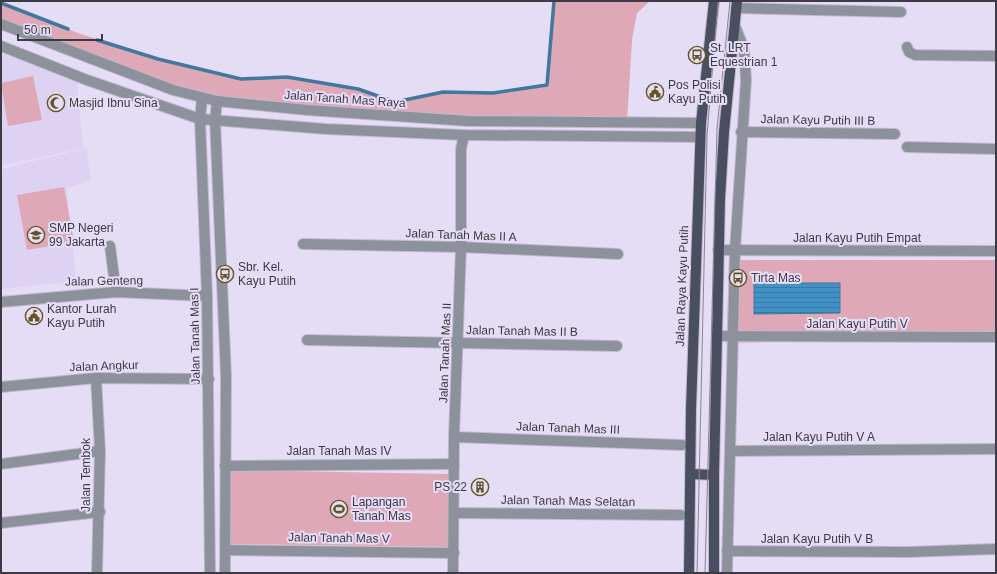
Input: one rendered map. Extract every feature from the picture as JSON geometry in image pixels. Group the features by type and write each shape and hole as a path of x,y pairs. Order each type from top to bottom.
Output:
{"main road":[{"name":"Jalan Raya Kayu Putih","path":"689,573 695,257 700,123 714,1"},
{"path":"714,573 714,475 718,250 724,132 737,5"},
{"path":"691,474 714,475"}],"street":[{"path":"737,5 901,12"},
{"name":"Jalan Tanah Mas Raya","path":"1,24 136,77 202,99 307,110 468,121 700,123"},
{"path":"727,573 735,250 741,132 746,80 744,49 734,26"},
{"path":"1,46 87,80 200,119 326,129 464,135 700,137"},
{"path":"907,47 909,52 915,55 996,56"},
{"name":"Jalan Tanah Mas I","path":"202,99 200,119 209,379 210,573"},
{"path":"217,101 215,120 226,368 225,573"},
{"name":"Jalan Kayu Putih III B","path":"741,132 895,134"},
{"name":"Jalan Tanah Mas II","path":"453,573 455,513 454,437 459,343 461,247 461,149 464,135"},
{"path":"907,147 996,149"},
{"name":"Jalan Tanah Mas II A","path":"303,244 461,247 618,254"},
{"path":"110,246 116,292"},
{"name":"Jalan Kayu Putih Empat","path":"718,250 996,251"},
{"name":"Jalan Genteng","path":"1,302 116,292 207,296"},
{"name":"Jalan Kayu Putih V","path":"717,336 996,337"},
{"name":"Jalan Tanah Mas II B","path":"307,340 617,346"},
{"name":"Jalan Angkur","path":"1,387 96,378 209,379"},
{"name":"Jalan Tembok","path":"95,573 100,512 100,450 96,378"},
{"name":"Jalan Tanah Mas III","path":"454,437 682,445"},
{"name":"Jalan Kayu Putih V A","path":"730,450 996,449"},
{"path":"1,464 100,450"},
{"name":"Jalan Tanah Mas IV","path":"225,466 454,464"},
{"path":"1,523 100,512"},
{"name":"Jalan Tanah Mas Selatan","path":"455,513 681,515"},
{"name":"Jalan Kayu Putih V B","path":"727,551 907,552 996,548"},
{"name":"Jalan Tanah Mas V","path":"225,550 454,552"}],"shaded area":[{"path":"553,1 650,1 637,13 632,40 627,122 508,121 217,101 1,24 1,3 78,33 135,52 241,79 287,77 358,89 395,102 443,92 493,93 547,85"},
{"path":"1,53 77,81 83,148 1,166"},
{"path":"33,76 42,120 8,126 1,83"},
{"name":"SMP Negeri 99 Jakarta","path":"86,148 91,180 67,188 76,281 1,289 1,169"},
{"path":"64,187 74,242 27,250 17,195"},
{"path":"730,260 996,260 996,337 726,343"},
{"name":"Lapangan Tanah Mas","path":"230,470 450,474 449,547 229,544"}],"water":[{"path":"754,283 840,283 840,313 754,314"}],"waterway":[{"path":"97,40 158,59 241,79 287,77 358,89 395,102 443,92 493,93 547,85 554,1"},
{"path":"1,3 68,29"}],"tram line":[{"path":"697,573 707,136 718,1"},
{"path":"705,573 717,129 730,1"}],"place":[{"name":"St. LRT Equestrian 1","path":"697,55"},
{"name":"Pos Polisi Kayu Putih","path":"655,92"},
{"name":"Masjid Ibnu Sina","path":"56,103"},
{"name":"SMP Negeri 99 Jakarta","path":"36,235"},
{"name":"Sbr. Kel. Kayu Putih","path":"225,274"},
{"name":"Tirta Mas","path":"738,278"},
{"name":"Kantor Lurah Kayu Putih","path":"34,316"},
{"name":"PS 22","path":"480,487"},
{"name":"Lapangan Tanah Mas","path":"339,509"}]}
